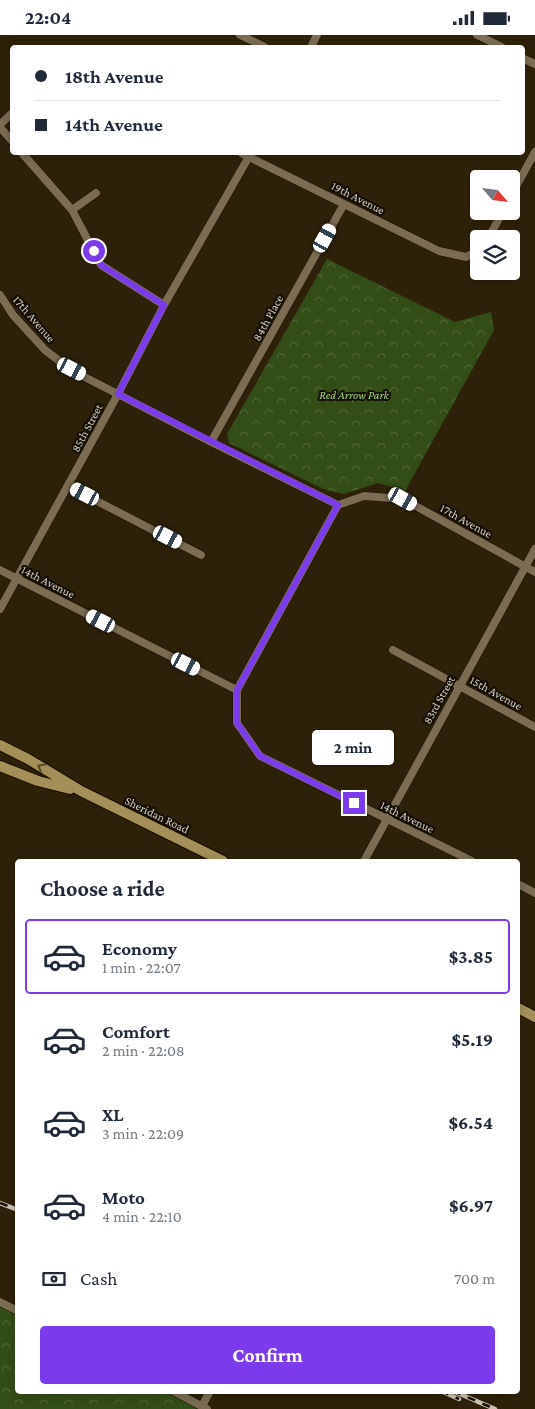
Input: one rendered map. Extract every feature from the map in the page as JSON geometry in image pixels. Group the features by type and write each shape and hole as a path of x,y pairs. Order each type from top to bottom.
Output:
{"main road":[{"name":"Sheridan Road","path":"0,745 28,759 80,791 219,859"},
{"name":"Sheridan Road","path":"0,766 38,781 80,791"},
{"path":"520,1009 535,1017"}],"street":[{"path":"240,35 261,45"},
{"path":"477,35 498,45"},
{"path":"10,115 0,126 10,138"},
{"path":"520,180 535,152"},
{"path":"24,155 72,210 101,265 164,305"},
{"name":"85th Street","path":"0,609 246,155"},
{"name":"19th Avenue","path":"249,155 439,251 466,257 470,255"},
{"path":"72,210 96,193"},
{"name":"84th Place","path":"211,442 344,204"},
{"name":"17th Avenue","path":"0,295 13,315 45,349 72,369 118,394 338,505 364,496 403,499 535,572"},
{"path":"68,486 201,555"},
{"path":"237,690 338,505"},
{"name":"83rd Street","path":"365,859 535,549"},
{"name":"14th Avenue","path":"0,570 237,690 237,723 260,756 468,859"},
{"name":"15th Avenue","path":"393,650 535,727"},
{"path":"520,885 535,893"},
{"path":"0,1302 15,1310"},
{"path":"179,1394 204,1407 209,1394"}],"green space":[{"name":"Red Arrow Park","path":"327,259 455,322 491,312 494,330 405,491 378,483 344,494 323,489 229,443 227,434"},
{"path":"0,1305 15,1314 15,1394 171,1394 198,1409 0,1409"}],"railway":[{"path":"0,1203 15,1209"},
{"path":"448,1394 459,1399"},
{"path":"460,1394 495,1409"}],"route":[{"path":"94,251 101,265 164,305 118,394 338,505 237,690 237,723 260,756 354,803"}]}
